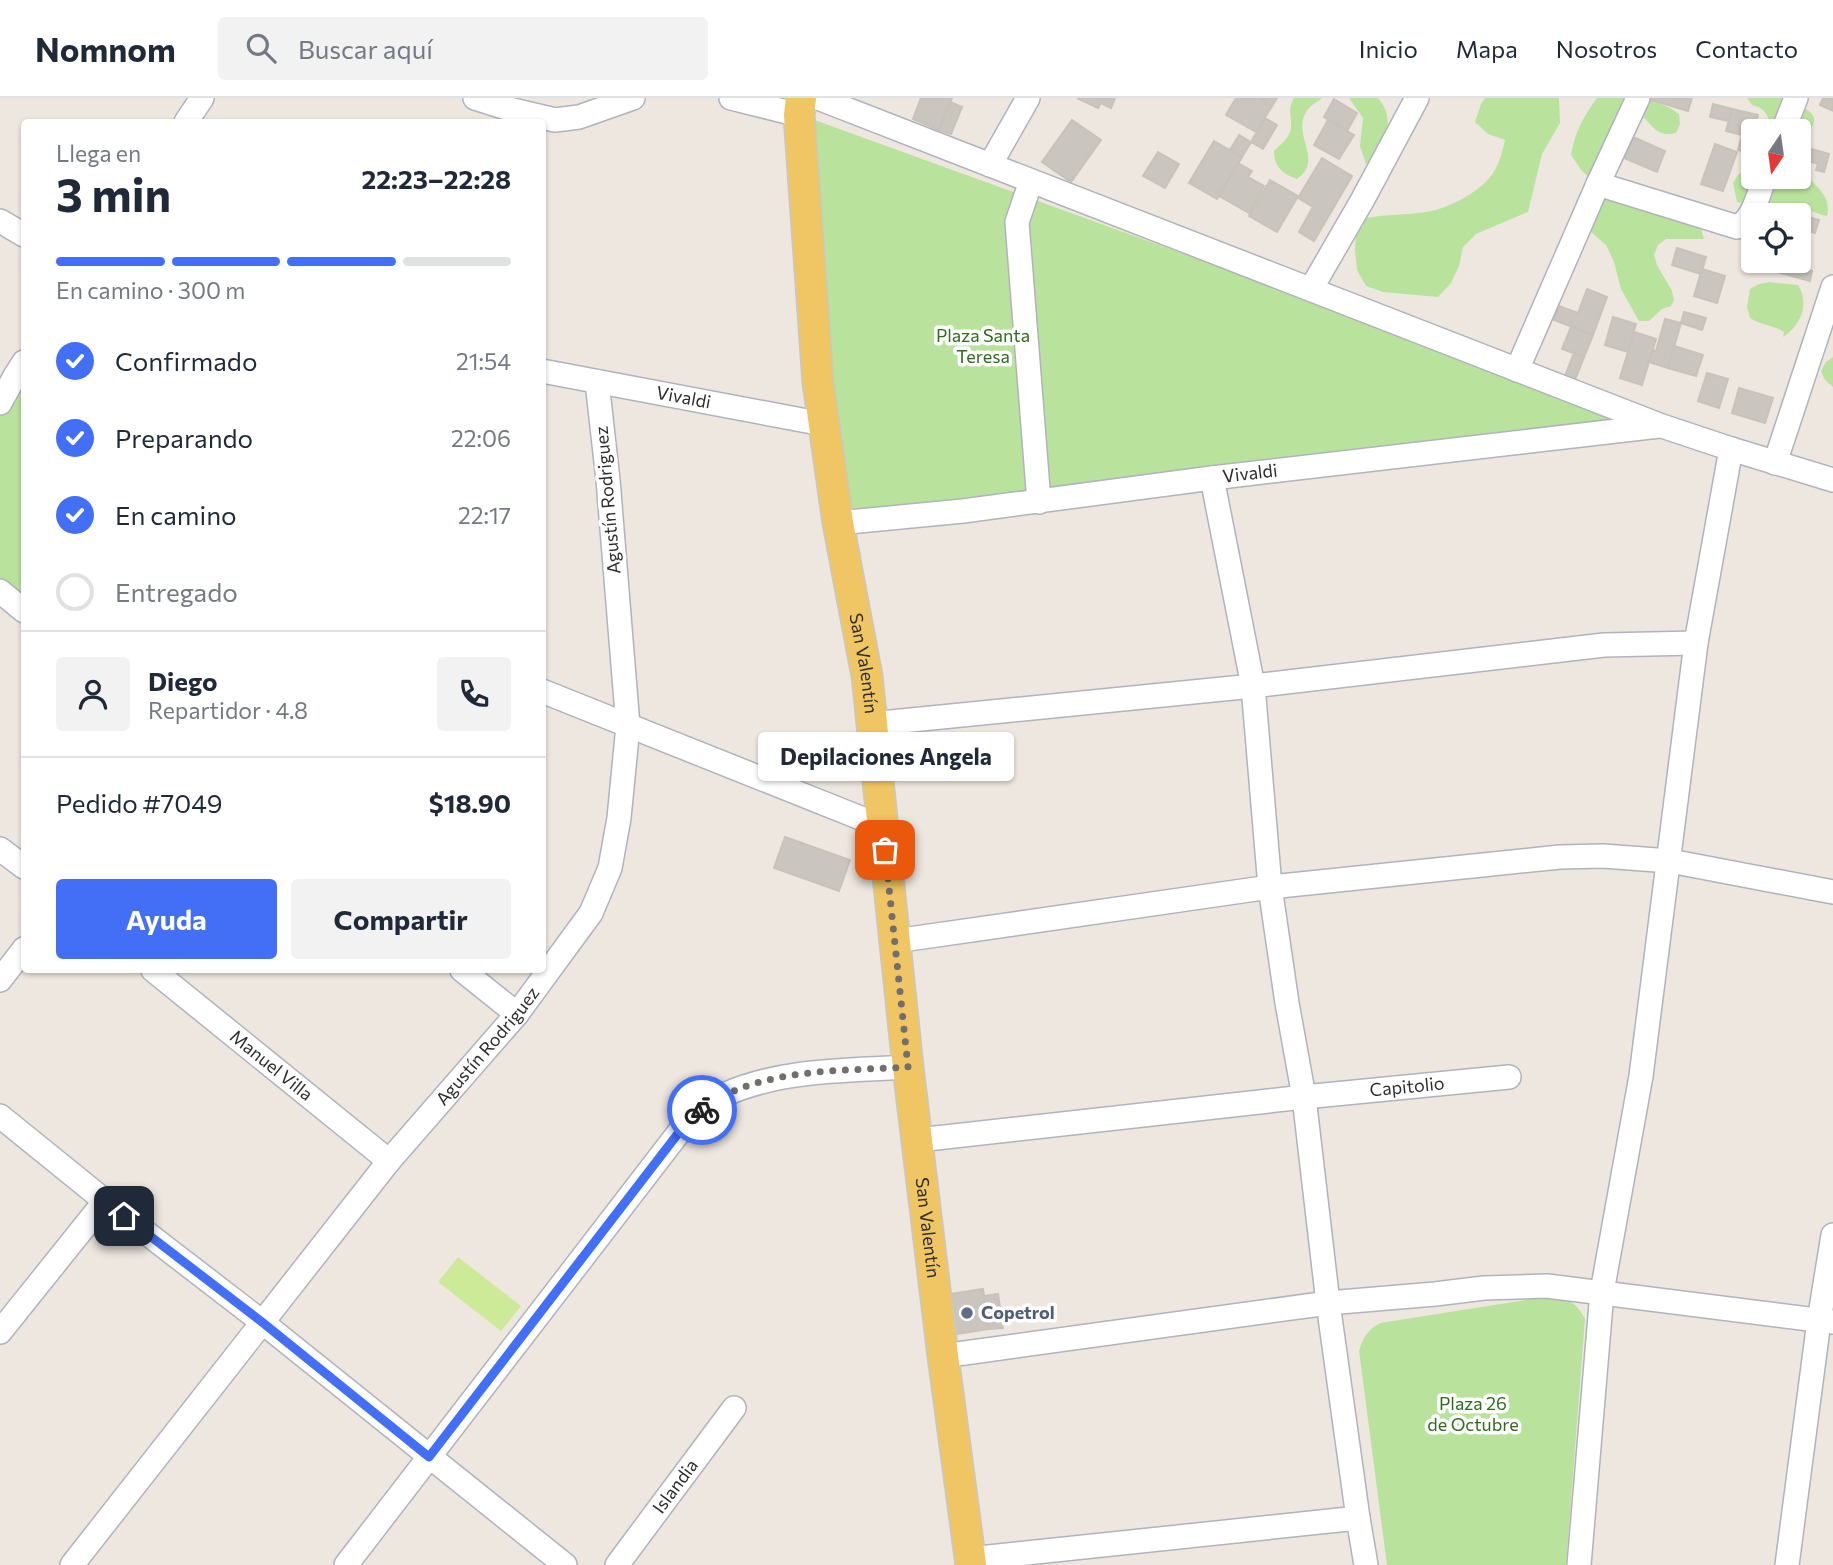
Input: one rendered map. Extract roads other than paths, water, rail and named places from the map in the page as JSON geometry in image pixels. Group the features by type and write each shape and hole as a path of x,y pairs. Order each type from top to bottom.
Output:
{"main road":[{"name":"San Valentín","path":"806,104 817,372 838,523 867,676 908,1067 971,1562"}],"street":[{"path":"188,119 202,98"},
{"path":"475,98 555,120 579,117 633,98"},
{"path":"731,98 806,104 990,165 1661,426 1833,480"},
{"path":"990,165 1028,98"},
{"path":"1517,370 1638,98"},
{"path":"1788,119 1796,98"},
{"path":"1311,289 1363,200 1411,100"},
{"path":"1031,181 1017,222 1039,502"},
{"path":"1598,184 1737,227 1749,217 1760,189"},
{"path":"0,221 21,233"},
{"path":"1775,463 1833,287"},
{"name":"Vivaldi","path":"546,372 823,424"},
{"path":"0,403 21,373"},
{"name":"Agustín Rodriguez","path":"72,1565 389,1161 517,1014 591,913 610,868 628,726 608,480 597,382"},
{"name":"Vivaldi","path":"838,523 1039,502 1212,478 1661,426"},
{"path":"1579,1565 1602,1292 1641,1076 1696,643 1731,449"},
{"path":"1212,478 1253,686 1270,887 1304,1097 1328,1303 1357,1518 1366,1565"},
{"path":"0,591 21,608"},
{"path":"871,724 1253,686 1604,645 1696,643"},
{"path":"546,693 883,827"},
{"path":"0,849 21,865"},
{"path":"895,941 1270,887 1560,856 1670,861 1833,892"},
{"path":"0,980 21,953"},
{"name":"Manuel Villa","path":"157,973 389,1161"},
{"path":"466,973 517,1014"},
{"path":"346,1565 690,1118 723,1095 757,1082 792,1075 908,1067"},
{"name":"Capitolio","path":"918,1140 1509,1077"},
{"path":"0,1116 565,1565"},
{"path":"0,1332 104,1201"},
{"path":"1787,1565 1826,1322 1833,1236"},
{"path":"943,1356 1328,1303 1484,1288 1547,1286 1826,1322"},
{"name":"Islandia","path":"617,1565 734,1408"},
{"path":"971,1562 1357,1518"}],"place":[{"name":"Depilaciones Angela","path":"885,850"},
{"name":"Copetrol","path":"967,1313"}],"park label":[{"name":"Plaza Santa Teresa","path":"983,346"},
{"name":"Plaza 26 de Octubre","path":"1473,1414"}]}
